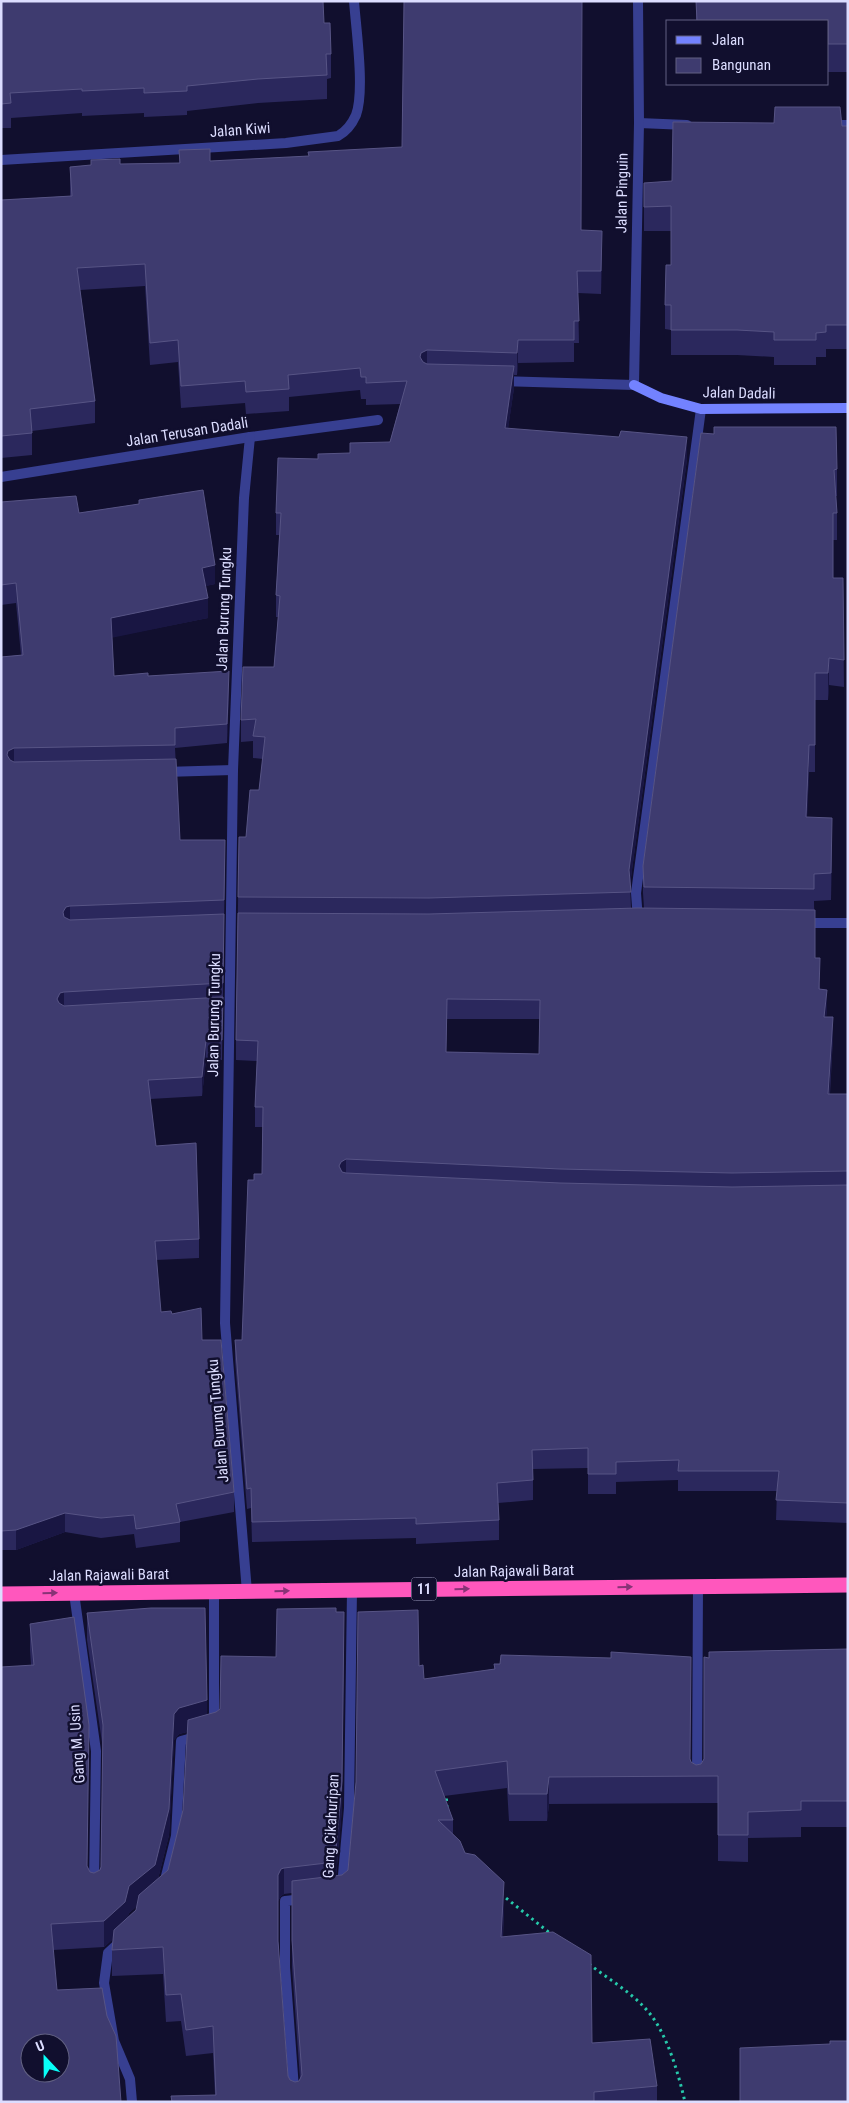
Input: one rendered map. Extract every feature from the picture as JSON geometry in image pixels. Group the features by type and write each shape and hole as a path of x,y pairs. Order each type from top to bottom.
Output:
{"highway":[{"name":"Jalan Rajawali Barat","path":"1,1594 848,1585"}],"street":[{"name":"Jalan Kiwi","path":"1,160 286,142 338,136 345,132 352,123 358,102 359,67 354,1"},
{"name":"Jalan Pinguin","path":"634,385 639,123 638,1"},
{"path":"639,123 696,126"},
{"path":"819,125 848,125"},
{"path":"486,381 634,385"},
{"name":"Jalan Dadali","path":"634,385 661,398 701,409 848,408"},
{"path":"638,921 636,893 701,409"},
{"name":"Jalan Terusan Dadali","path":"1,477 250,437 378,420"},
{"name":"Jalan Burung Tungku","path":"247,1592 225,1323 224,1009 230,926 233,770 244,508 250,437"},
{"path":"153,772 233,770"},
{"path":"791,923 848,923"},
{"path":"697,1785 698,1587"},
{"name":"Gang Cikahuripan","path":"342,1896 349,1808 352,1590"},
{"path":"161,1895 176,1836 181,1741 214,1732 214,1592"},
{"name":"Gang M. Usin","path":"74,1593 96,1751 94,1893"},
{"name":"Gang Cikahuripan","path":"295,2102 285,1967 285,1901 313,1898"},
{"path":"130,1932 108,1953 104,1983 114,2041 130,2079 132,2102"}],"path":[{"path":"445,1782 448,1812"},
{"path":"497,1891 559,1940"},
{"path":"582,1958 644,2007 658,2026 678,2072 685,2102"}],"building":[{"path":"1,1 323,1 324,23 330,23 331,54 326,54 327,75 187,86 187,91 144,93 144,88 10,93 11,103 1,104"},
{"path":"404,1 582,1 581,230 602,231 601,271 577,271 579,321 574,321 574,340 518,340 517,353 427,350 421,353 420,357 427,364 514,366 505,428 619,437 621,431 687,437 629,870 631,892 429,898 238,897 239,837 246,837 250,790 259,790 265,737 253,736 256,719 241,720 243,667 274,667 280,596 276,595 281,513 276,513 278,458 318,459 318,454 350,453 350,443 390,442 407,381 366,383 366,377 361,377 360,368 288,375 289,389 246,392 245,381 181,386 178,340 150,343 145,264 77,268 95,401 30,409 32,433 1,436 1,200 72,196 70,167 91,165 91,160 120,159 120,164 180,163 179,150 210,149 210,161 309,156 308,152 402,147"},
{"path":"696,1 848,1 848,44 829,44 829,20 697,20"},
{"path":"775,107 840,107 842,126 848,126 848,325 826,325 826,332 816,333 816,340 774,340 774,332 671,330 671,305 665,305 666,265 671,265 671,206 644,207 644,183 672,181 673,122 774,123"},
{"path":"714,427 836,427 837,469 834,470 837,513 833,513 833,578 843,578 844,660 829,658 828,673 815,673 815,745 809,745 806,817 832,818 831,873 814,874 814,889 644,887 643,866 701,433 714,434"},
{"path":"203,490 215,565 202,568 208,598 111,618 114,676 148,673 148,676 229,671 227,724 175,728 175,745 14,748 8,751 7,755 14,762 176,759 180,840 225,840 224,900 70,906 66,907 63,912 64,917 70,920 224,914 223,983 64,992 60,993 57,999 64,1006 223,997 222,1040 206,1040 202,1077 148,1080 156,1146 196,1143 199,1239 155,1241 161,1312 171,1311 172,1314 201,1308 202,1340 221,1340 234,1492 176,1504 180,1522 136,1529 134,1515 101,1518 65,1513 16,1530 1,1531 1,657 23,655 16,583 1,585 1,502 76,496 79,513 139,504 139,500"},
{"path":"638,908 815,910 815,958 820,958 819,989 827,990 824,1017 833,1017 828,1094 848,1094 848,1171 732,1173 560,1169 346,1159 339,1166 342,1172 346,1173 560,1183 732,1187 848,1185 848,1503 776,1500 779,1471 678,1471 679,1460 616,1462 616,1474 588,1474 588,1448 532,1450 533,1480 497,1483 499,1520 416,1524 416,1518 252,1522 251,1488 247,1489 235,1340 242,1340 248,1180 254,1180 254,1174 262,1174 263,1107 255,1107 258,1041 236,1040 238,913 429,914","holes":["447,999 540,1000 539,1054 446,1052"]},
{"path":"151,1608 205,1608 207,1700 179,1708 174,1714 169,1809 155,1865 129,1886 125,1902 104,1921 51,1924 57,1990 102,1988 107,2016 116,2036 121,2102 1,2102 1,1667 34,1665 30,1624 74,1617 89,1725 87,1866 90,1872 94,1873 100,1870 101,1867 103,1725 87,1613"},
{"path":"336,1608 336,1612 344,1612 342,1781 335,1862 284,1868 281,1869 278,1875 278,1941 288,2076 290,2080 295,2082 299,2081 302,2075 292,1940 292,1881 342,1875 348,1870 356,1782 358,1612 418,1610 419,1666 423,1665 424,1679 495,1669 494,1664 500,1664 501,1655 611,1658 611,1652 691,1657 690,1759 696,1765 701,1764 704,1759 704,1657 709,1658 709,1652 848,1649 848,1801 801,1801 801,1810 748,1812 748,1835 718,1835 718,1776 549,1777 547,1794 509,1794 507,1761 435,1771 453,1820 438,1820 460,1841 465,1853 475,1855 504,1882 501,1937 553,1932 591,1955 592,2043 650,2039 657,2086 594,2092 594,2102 172,2102 171,2096 216,2095 213,2026 186,2030 181,1994 166,1995 163,1947 112,1950 114,1930 136,1910 139,1895 168,1870 183,1810 188,1720 216,1712 220,1709 221,1656 276,1657 277,1609"},
{"path":"830,2041 848,2041 848,2102 740,2102 740,2048 830,2044"}]}
